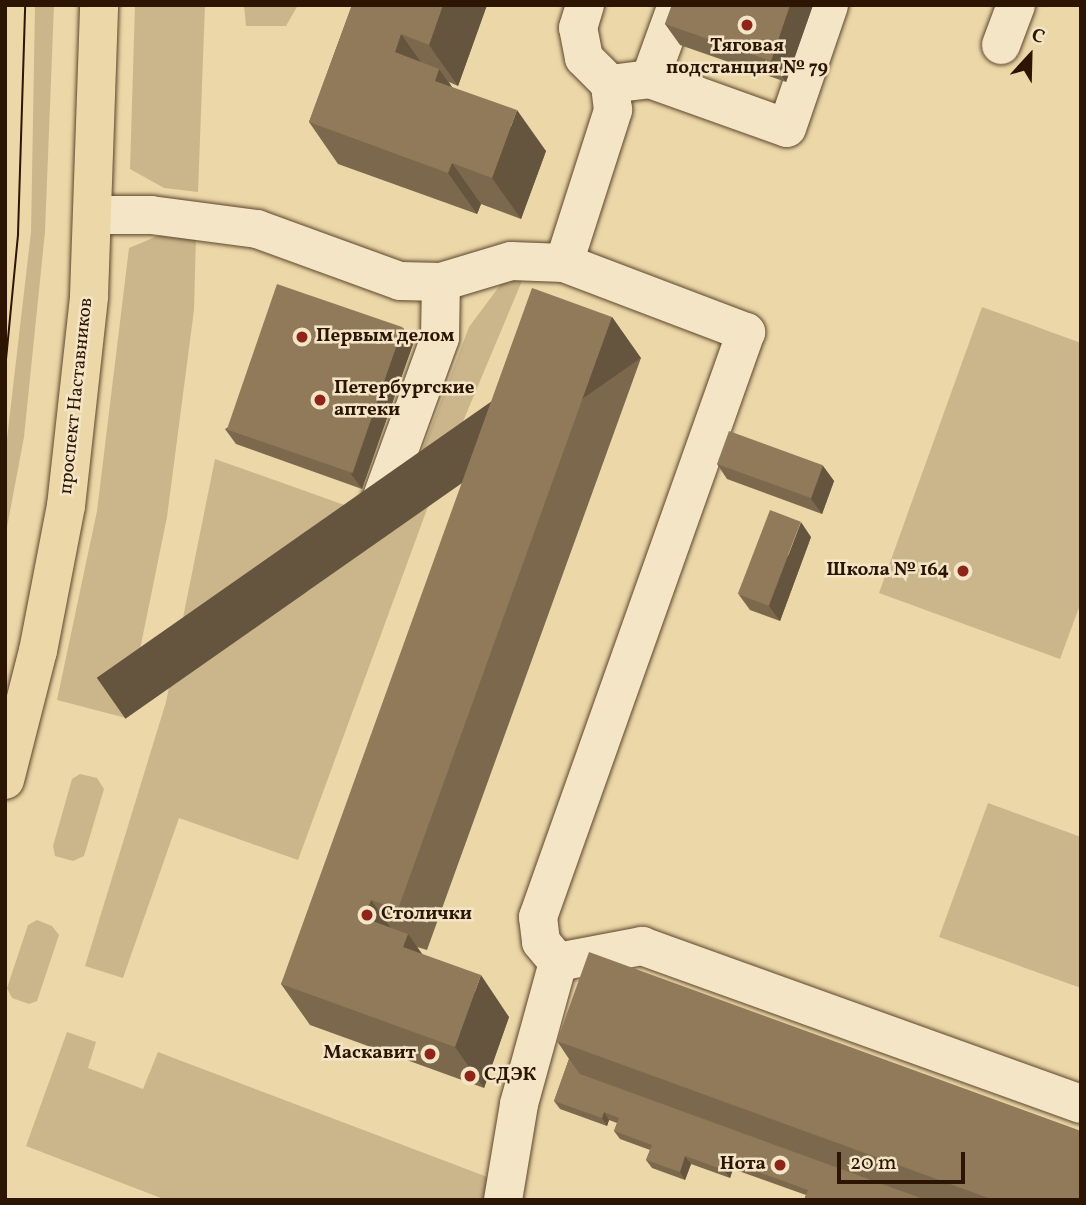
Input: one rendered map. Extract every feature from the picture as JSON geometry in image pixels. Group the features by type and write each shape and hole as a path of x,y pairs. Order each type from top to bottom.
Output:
{"main road":[{"name":"проспект Наставников","path":"5,780 38,651 66,506 93,215 99,5"}],"lane":[{"path":"564,263 613,110 610,84 584,58 578,28 585,5"},
{"path":"650,79 677,5"},
{"path":"610,84 650,79 787,128 829,5"},
{"path":"1001,45 1016,5"},
{"path":"93,215 151,215 257,229 400,281 441,282 511,261 564,263 746,332 538,917 541,942 558,962"},
{"path":"377,508 440,338 441,282"},
{"path":"558,962 642,946 1081,1104"},
{"path":"503,1200 519,1104 558,962"}],"shaded area":[{"path":"35,5 54,5 45,232 24,437 5,538 5,456 31,232"},
{"path":"135,5 205,5 198,192 164,188 130,169"},
{"path":"244,5 298,5 286,26 246,26"},
{"path":"160,235 196,236 194,310 167,517 126,718 57,700 97,511 129,248"},
{"path":"524,276 433,493 298,860 179,818 123,978 85,966 166,702 215,459 395,523 469,327 501,284"},
{"path":"982,307 1081,343 1081,602 1060,659 879,593"},
{"path":"80,774 97,778 104,789 84,856 73,861 55,856 53,846 72,779"},
{"path":"988,803 1081,837 1081,988 939,937"},
{"path":"37,920 52,926 59,935 37,1001 29,1004 12,998 7,988 28,925"},
{"path":"67,1032 96,1042 88,1068 143,1089 158,1052 490,1178 486,1200 166,1200 26,1146"}],"building":[{"path":"352,5 443,5 429,45 401,34 395,52 439,69 435,81 517,110 492,178 452,163 448,173 309,122"},
{"path":"672,5 790,5 771,61 665,24"},
{"path":"277,284 403,327 353,473 227,430"},
{"path":"532,288 612,317 398,909 371,900 364,918 408,934 403,947 481,975 455,1047 281,984"},
{"path":"729,431 823,465 811,498 717,464"},
{"path":"770,510 801,522 769,606 738,594"},
{"path":"589,952 1081,1131 1081,1200 994,1200 557,1041"},
{"path":"569,1059 580,1074 926,1200 804,1200 808,1190 728,1161 724,1170 685,1156 680,1172 646,1160 652,1145 614,1131 619,1118 604,1112 602,1118 554,1101"}],"tram line":[{"path":"5,370 18,234 25,5"}],"place":[{"name":"Тяговая подстанция № 79","path":"747,25"},
{"name":"Первым делом","path":"302,337"},
{"name":"Петербургские аптеки","path":"320,400"},
{"name":"Школа № 164","path":"963,571"},
{"name":"Столички","path":"367,915"},
{"name":"Маскавит","path":"430,1054"},
{"name":"СДЭК","path":"470,1076"},
{"name":"Нота","path":"780,1165"}]}
